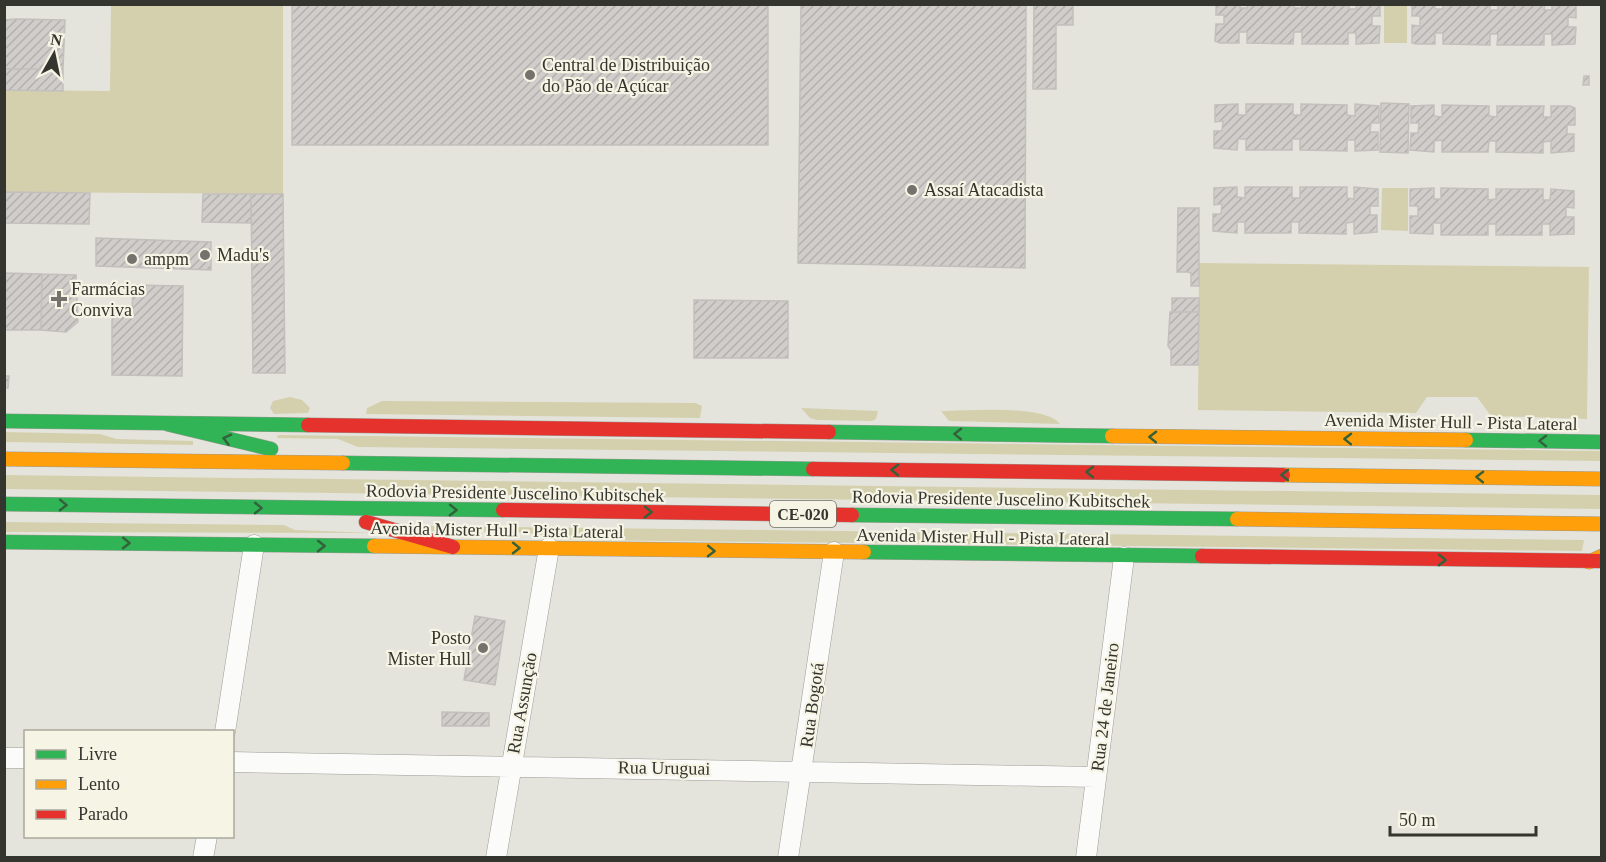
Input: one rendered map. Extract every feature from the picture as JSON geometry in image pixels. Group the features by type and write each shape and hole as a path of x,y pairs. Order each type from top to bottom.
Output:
{"main road":[{"name":"Avenida Mister Hull - Pista Lateral","path":"4,421 1602,442"},
{"path":"167,424 325,462"},
{"name":"Rodovia Presidente Juscelino Kubitschek","path":"4,459 1602,479"},
{"name":"Rodovia Presidente Juscelino Kubitschek","path":"4,504 1602,524"},
{"path":"306,508 399,529 453,547"},
{"name":"Avenida Mister Hull - Pista Lateral","path":"4,542 1124,557 1597,559"}],"street":[{"path":"225,730 254,545"},
{"name":"Rua Assunção","path":"496,858 549,548"},
{"name":"Rua Bogotá","path":"788,858 834,552"},
{"name":"Rua 24 de Janeiro","path":"1086,858 1124,557"},
{"path":"4,758 24,759"},
{"name":"Rua Uruguai","path":"234,762 1096,777"},
{"path":"203,858 207,838"}],"shaded area":[{"path":"111,5 283,5 283,194 5,192 5,90 110,91"},
{"path":"1384,5 1407,5 1407,43 1384,43"},
{"path":"1382,188 1408,188 1408,231 1381,230"},
{"path":"1199,263 1589,267 1587,419 1491,416 1477,397 1427,397 1416,413 1198,410"},
{"path":"290,397 302,400 310,408 308,413 274,414 270,408 273,401"},
{"path":"382,401 696,403 702,406 700,418 366,414 367,408"},
{"path":"801,408 878,411 876,419 872,421 817,420 810,418"},
{"path":"941,411 1022,411 1052,418 1060,424 949,421"},
{"path":"5,432 100,434 117,439 193,441 193,445 5,442"},
{"path":"278,435 1601,451 1602,461 358,447 338,439 277,438"},
{"path":"5,475 1601,495 1602,509 5,489"},
{"path":"5,522 284,525 295,530 374,533 5,532"},
{"path":"428,526 1584,540 1582,551 575,540 521,532 432,531"}],"building":[{"name":"Central de Distribuição do Pão de Açúcar","path":"292,4 768,4 768,145 292,145"},
{"name":"Assaí Atacadista","path":"801,4 1026,4 1025,268 798,263"},
{"path":"1034,4 1073,4 1073,25 1056,25 1056,89 1033,89"},
{"path":"1216,4 1240,4 1240,8 1247,8 1247,4 1294,4 1294,8 1302,8 1302,4 1349,4 1349,9 1356,9 1357,4 1380,4 1380,16 1372,16 1372,26 1380,26 1379,43 1356,44 1356,33 1348,33 1348,44 1302,44 1302,32 1294,32 1293,44 1247,43 1247,32 1239,32 1239,43 1220,43 1215,41 1216,24 1224,24 1224,15 1216,15"},
{"path":"1412,4 1435,4 1435,9 1443,9 1443,4 1490,4 1490,10 1498,10 1498,4 1545,4 1544,10 1552,10 1552,4 1576,4 1576,18 1568,17 1568,27 1576,27 1575,44 1552,45 1552,34 1544,34 1544,45 1497,45 1498,34 1490,34 1490,45 1443,44 1443,33 1435,33 1435,44 1416,44 1412,43 1412,25 1420,26 1420,16 1412,16"},
{"path":"4,20 65,20 63,69 4,69"},
{"path":"4,69 63,69 63,91 4,90"},
{"path":"1584,76 1589,76 1589,85 1583,85"},
{"path":"1381,103 1409,104 1408,153 1380,152"},
{"path":"1238,104 1238,115 1246,115 1246,104 1293,104 1293,115 1301,115 1301,104 1347,105 1347,115 1355,116 1355,104 1379,106 1379,123 1371,123 1370,132 1378,132 1378,150 1355,151 1355,140 1347,140 1347,151 1300,150 1300,139 1292,139 1292,150 1246,150 1246,139 1238,139 1237,150 1214,148 1214,131 1222,131 1223,121 1215,122 1215,105"},
{"path":"1434,105 1434,116 1442,117 1442,105 1489,106 1489,116 1497,117 1497,106 1544,106 1543,117 1551,117 1551,106 1570,106 1575,108 1575,125 1567,125 1567,134 1574,134 1574,151 1551,153 1551,141 1543,142 1543,153 1496,152 1496,141 1489,141 1488,152 1442,152 1442,140 1434,141 1434,152 1410,150 1411,133 1418,133 1419,123 1411,123 1411,106"},
{"path":"1237,187 1237,197 1245,198 1245,187 1292,187 1292,198 1300,198 1300,187 1347,187 1347,198 1354,199 1354,187 1378,189 1378,206 1370,206 1370,215 1377,215 1377,232 1354,234 1354,222 1346,223 1346,234 1299,233 1299,222 1291,222 1291,233 1245,233 1245,222 1237,222 1237,233 1213,231 1213,214 1221,214 1222,204 1214,205 1214,188"},
{"path":"1434,188 1434,199 1441,199 1441,188 1488,189 1488,200 1496,199 1496,189 1543,189 1543,200 1550,200 1551,189 1574,191 1574,208 1566,207 1566,217 1574,217 1574,234 1550,235 1550,224 1542,224 1542,235 1496,235 1496,224 1488,224 1488,235 1441,235 1441,223 1433,223 1433,234 1410,233 1410,216 1418,216 1418,206 1410,206 1410,189"},
{"path":"4,192 90,193 89,224 4,223"},
{"path":"203,194 251,194 251,223 202,222"},
{"path":"251,194 283,194 285,373 253,373"},
{"path":"1178,208 1199,208 1199,286 1191,286 1191,273 1177,272"},
{"path":"96,238 211,242 211,270 96,266"},
{"path":"4,273 42,274 41,330 4,330"},
{"name":"Farmácias Conviva","path":"42,274 76,275 78,322 66,332 41,330"},
{"path":"133,285 183,286 182,376 112,375 112,312 132,313"},
{"path":"1172,298 1199,298 1199,312 1172,312"},
{"path":"694,300 788,301 788,358 694,358"},
{"path":"1170,312 1199,312 1198,365 1171,365 1171,350 1168,346"},
{"path":"4,376 9,376 8,388 4,388"},
{"path":"475,616 505,621 495,685 464,680"},
{"path":"442,712 489,713 489,726 442,726"}],"traffic: fast":[{"path":"4,421 308,425"},
{"path":"167,424 271,449"},
{"path":"829,432 1112,436"},
{"path":"1466,440 1602,442"},
{"path":"343,463 813,469"},
{"path":"4,504 503,510"},
{"path":"852,515 1237,519"},
{"path":"4,542 374,546"},
{"path":"864,552 1202,556"}],"traffic: slow":[{"path":"1112,436 1466,440"},
{"path":"4,459 343,463"},
{"path":"1283,475 1602,479"},
{"path":"1237,519 1602,524"},
{"path":"374,546 864,552"},
{"path":"1589,562 1602,556"}],"traffic: jam":[{"path":"308,425 829,432"},
{"path":"813,469 1283,475"},
{"path":"503,510 852,515"},
{"path":"366,522 453,547"},
{"path":"1202,556 1602,561"}],"place":[{"name":"Central de Distribuição do Pão de Açúcar","path":"530,75"},
{"name":"Assaí Atacadista","path":"912,190"},
{"name":"Madu's","path":"205,255"},
{"name":"ampm","path":"132,259"},
{"name":"Farmácias Conviva","path":"59,299"},
{"name":"Posto Mister Hull","path":"483,648"}]}
